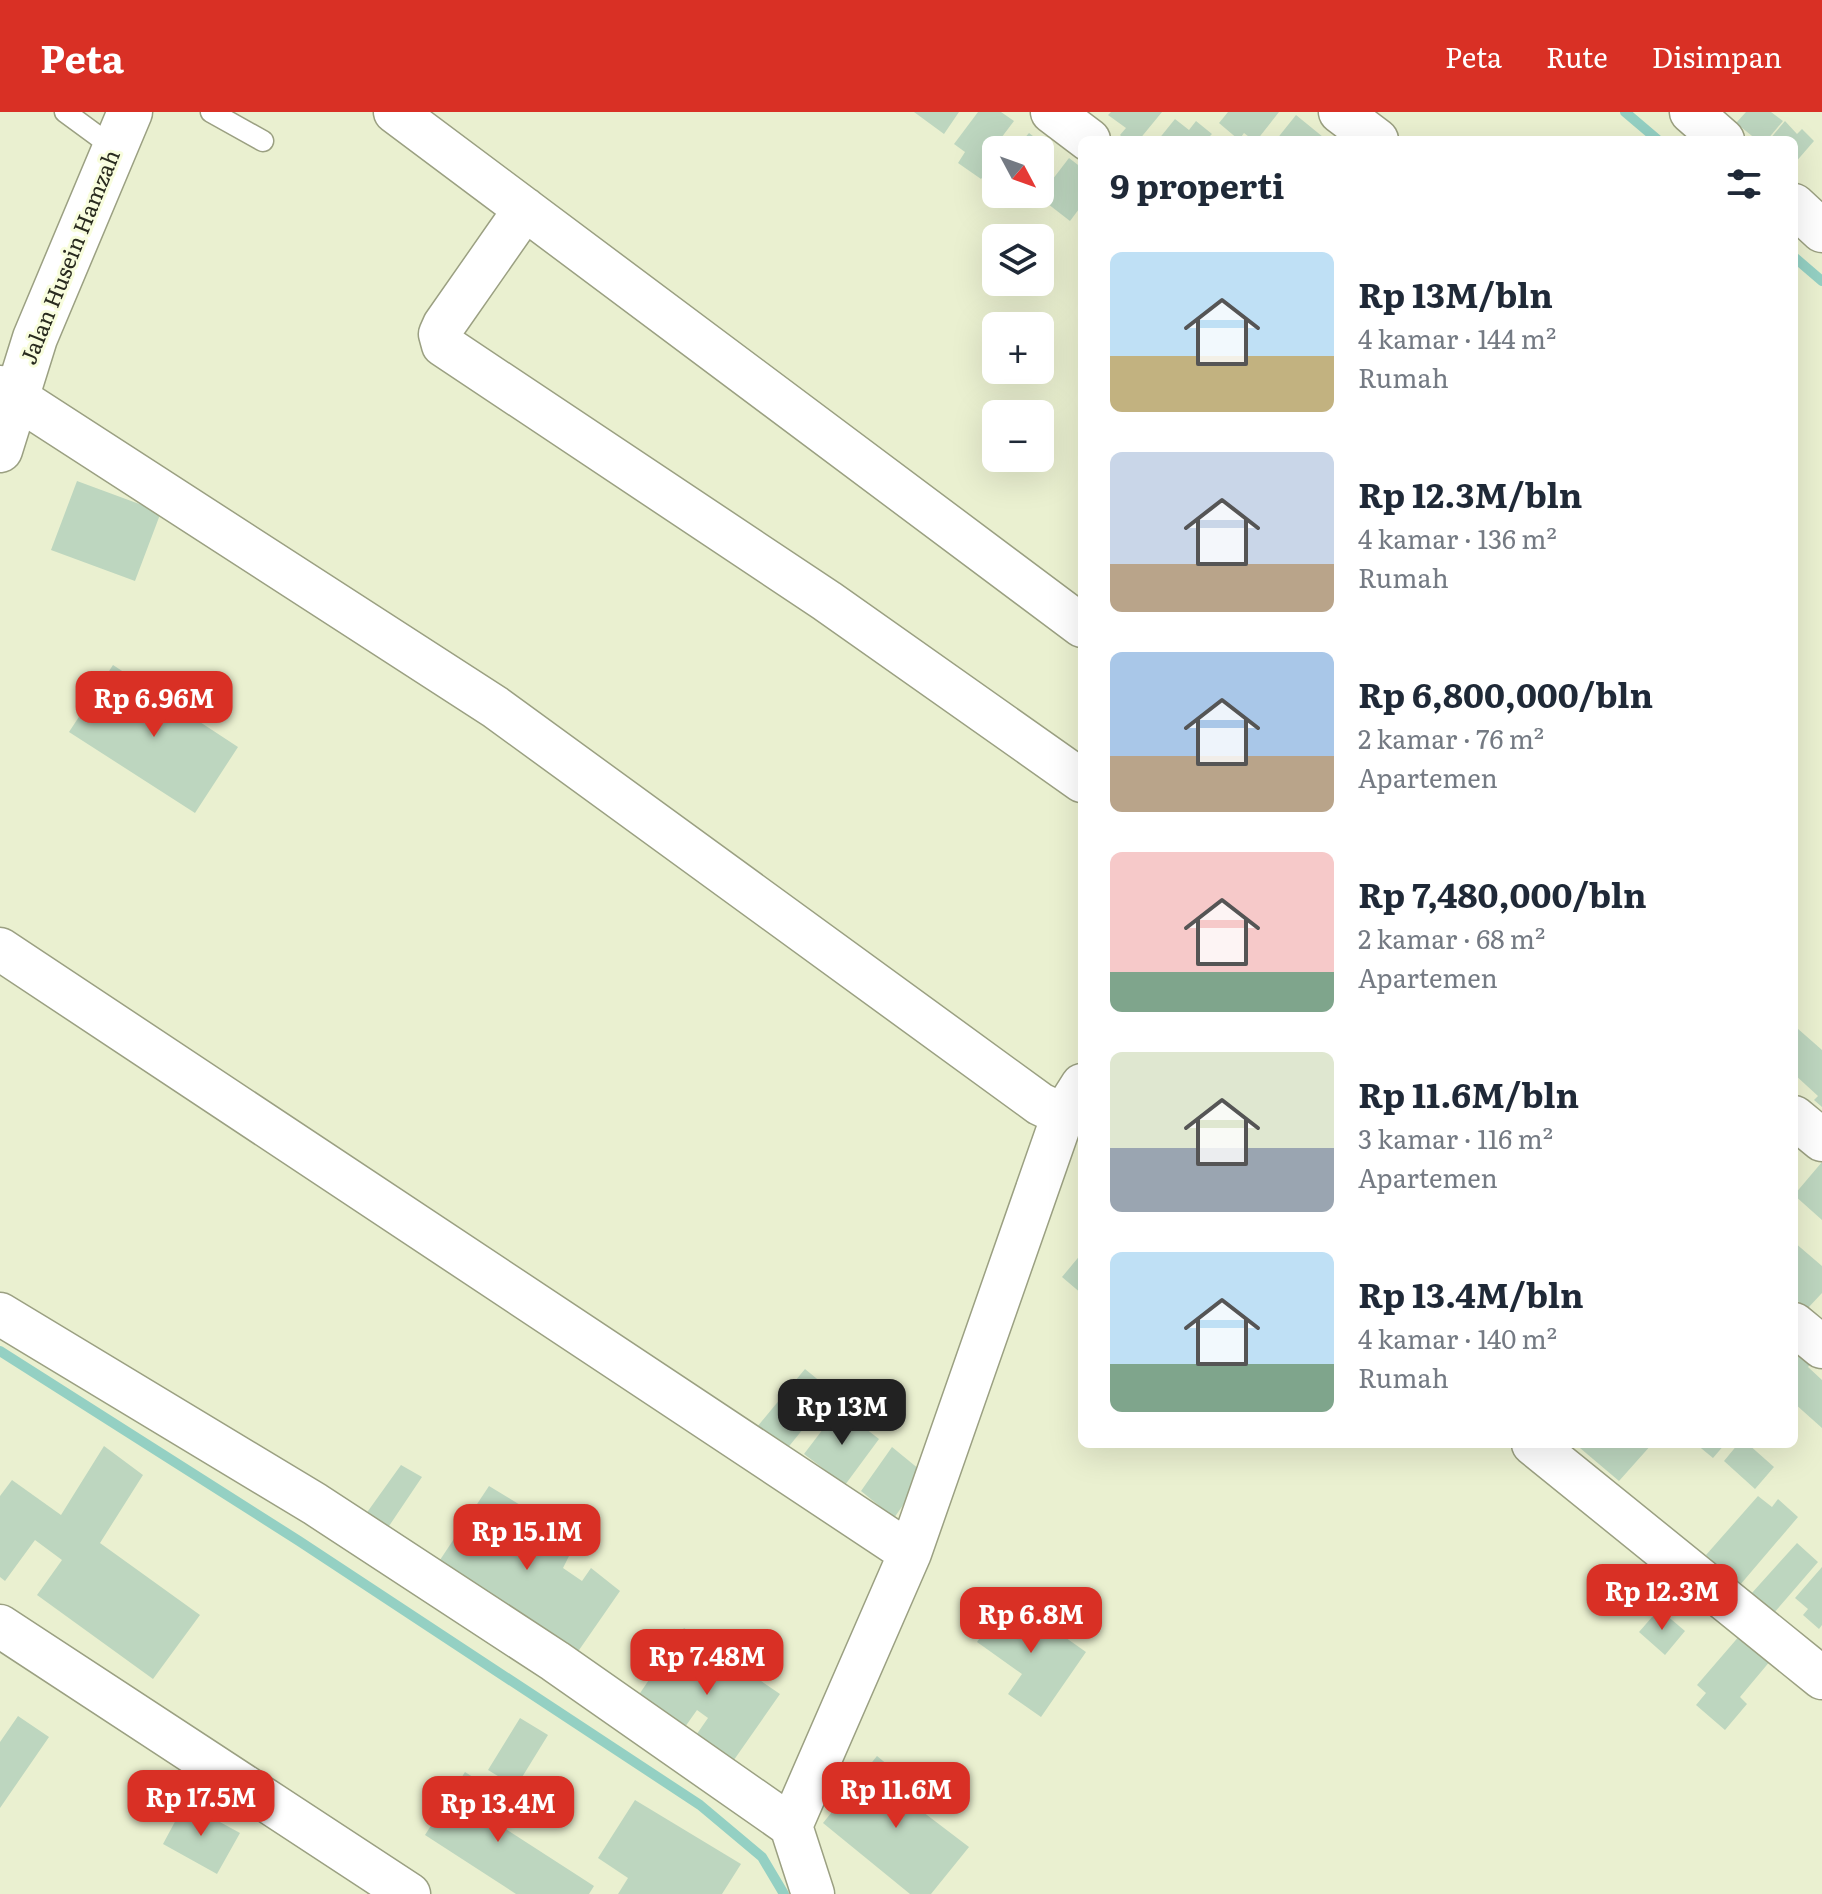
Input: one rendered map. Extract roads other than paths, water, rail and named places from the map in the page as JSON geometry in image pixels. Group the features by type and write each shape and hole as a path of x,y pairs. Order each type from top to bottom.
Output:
{"street":[{"path":"395,112 1078,623"},
{"path":"1052,112 1084,136"},
{"path":"1340,112 1372,136"},
{"path":"1691,112 1718,136"},
{"name":"Jalan Husein Hamzah","path":"0,450 7,392 40,324 122,130"},
{"path":"525,209 444,325 440,334 443,345 827,601 1078,778"},
{"path":"1798,209 1822,231"},
{"path":"7,392 495,707 1040,1104 1072,1100 910,1553 791,1826"},
{"path":"0,949 910,1553"},
{"path":"1798,1120 1822,1140"},
{"path":"0,1314 315,1504 555,1661 791,1826 813,1894"},
{"path":"1798,1327 1822,1346"},
{"path":"1538,1448 1822,1678"},
{"path":"0,1626 409,1894"}],"lane":[{"path":"65,112 122,130"},
{"path":"211,112 263,141"}],"waterway":[{"path":"1625,112 1653,136"},
{"path":"1798,260 1822,281"},
{"path":"0,1351 299,1541 700,1805 762,1857 784,1894"}]}
